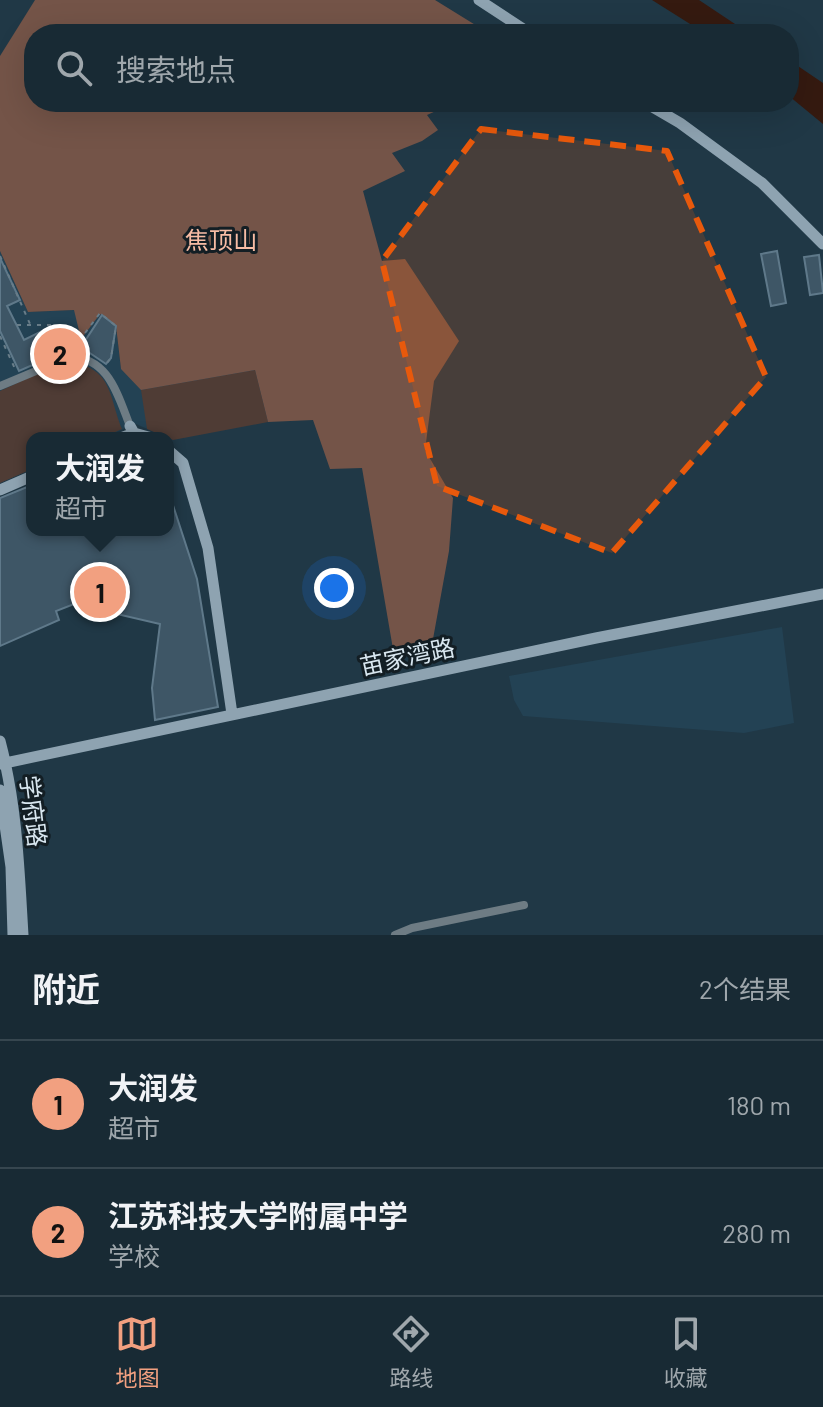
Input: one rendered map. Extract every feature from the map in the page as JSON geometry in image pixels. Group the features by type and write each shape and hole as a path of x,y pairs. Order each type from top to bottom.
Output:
{"street":[{"path":"479,0 516,24"},
{"path":"661,112 762,183 823,244"},
{"path":"0,386 67,358 78,357 110,375 132,429 139,432"},
{"path":"128,432 132,429"},
{"path":"174,455 183,463 208,548 232,714"},
{"path":"0,490 26,479"},
{"name":"苗家湾路","path":"3,764 232,714 823,594"},
{"name":"学府路","path":"0,741 18,845 23,935"},
{"name":"学府路","path":"0,790 11,867 13,935"},
{"path":"395,935 412,928 524,905"}],"path":[{"path":"0,256 30,325"},
{"path":"17,325 51,325 67,358 100,313 116,326 111,358 101,370"},
{"path":"0,336 19,378"}],"highlighted area":[{"path":"481,129 667,151 766,377 612,553 437,486 382,261"}],"shaded area":[{"path":"652,0 699,0 735,24 690,24"},
{"path":"799,67 823,83 823,124 799,104"},
{"path":"0,251 28,312 74,310 100,313 116,326 121,369 255,370 174,439 174,432 154,432 136,424 117,432 26,432 26,472 0,483"},
{"path":"71,362 95,371 107,386 122,429 115,432 26,432 26,472 0,483 0,391 54,366"},
{"path":"255,370 268,422 174,440 174,432 147,429 141,390"},
{"path":"782,627 794,723 744,733 523,716 514,700 509,676"}],"green space":[{"name":"焦顶山","path":"35,0 435,0 474,24 24,24 24,112 434,112 427,115 438,130 422,141 392,153 405,171 363,191 382,261 405,259 459,341 434,381 425,450 453,498 449,551 429,661 393,649 362,468 330,469 313,420 268,422 255,370 141,390 121,369 116,326 100,314 81,339 74,310 28,312 0,251 0,56"}],"building":[{"path":"777,251 786,303 771,306 761,254"},
{"path":"819,255 823,293 810,295 804,257"},
{"path":"0,258 20,300 7,306 24,340 48,328 60,353 19,371 0,331"},
{"path":"102,315 116,326 111,358 106,364 81,347"},
{"path":"26,487 26,536 174,536 174,508 197,579 218,707 155,720 152,688 160,624 74,604 56,611 59,620 0,646 0,498"}],"place":[{"name":"江苏科技大学附属中学","path":"60,354"},
{"name":"大润发","path":"100,592"}]}
